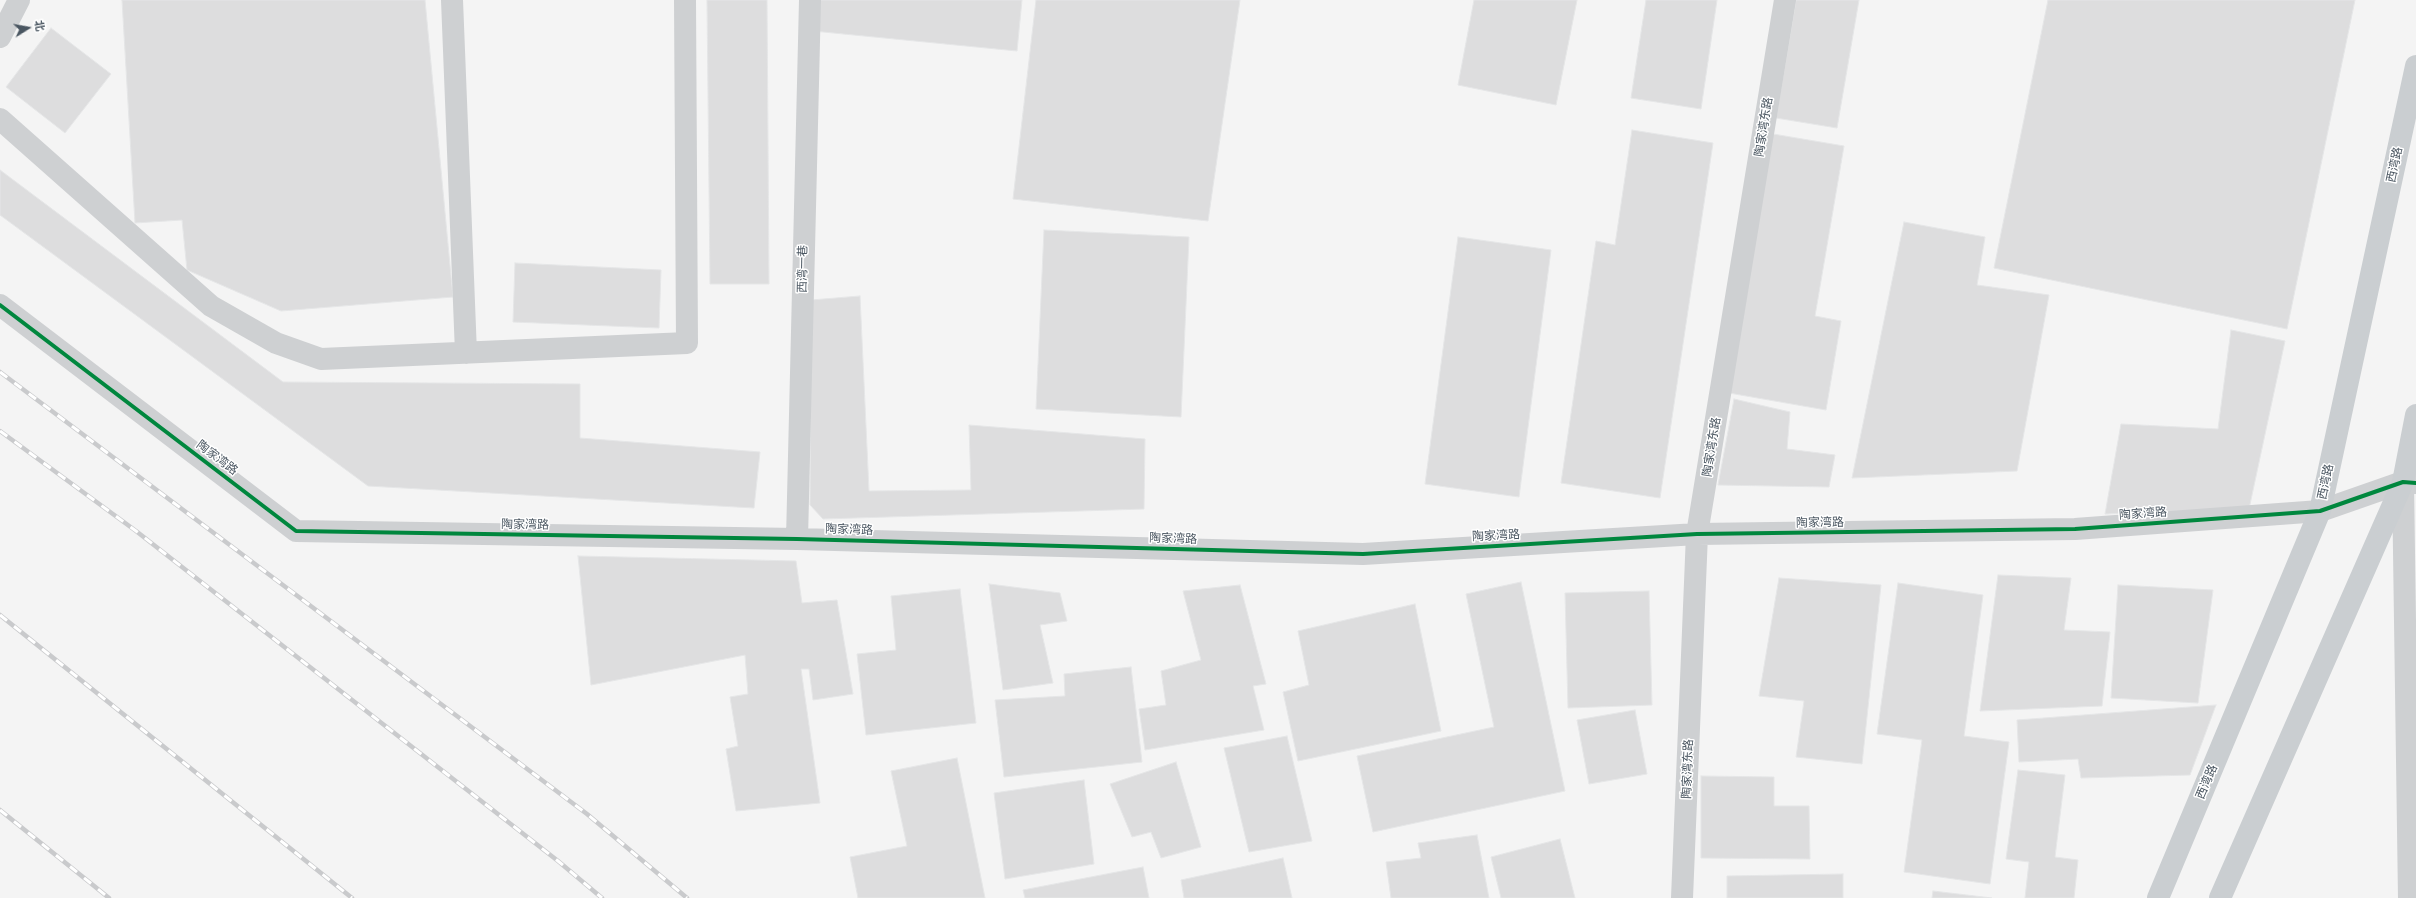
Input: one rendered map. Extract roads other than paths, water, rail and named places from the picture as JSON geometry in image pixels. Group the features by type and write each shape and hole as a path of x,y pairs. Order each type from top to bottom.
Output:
{"main road":[{"name":"西湾路","path":"2158,898 2320,511 2416,66"},
{"path":"2220,898 2409,482 2416,415"}],"street":[{"path":"0,37 19,0"},
{"path":"452,0 466,353"},
{"path":"0,120 211,306 276,343 321,359 687,343 685,0"},
{"name":"西湾一巷","path":"797,539 810,0"},
{"name":"陶家湾东路","path":"1682,898 1697,534 1785,0"},
{"name":"陶家湾路","path":"0,304 296,531 797,539 1363,554 1697,534 2075,529 2320,511 2409,482"},
{"path":"2409,482 2409,898"}],"railway":[{"path":"0,372 587,814 687,898"},
{"path":"0,431 136,531 558,861 602,898"},
{"path":"0,615 352,898"},
{"path":"0,810 109,898"}]}
